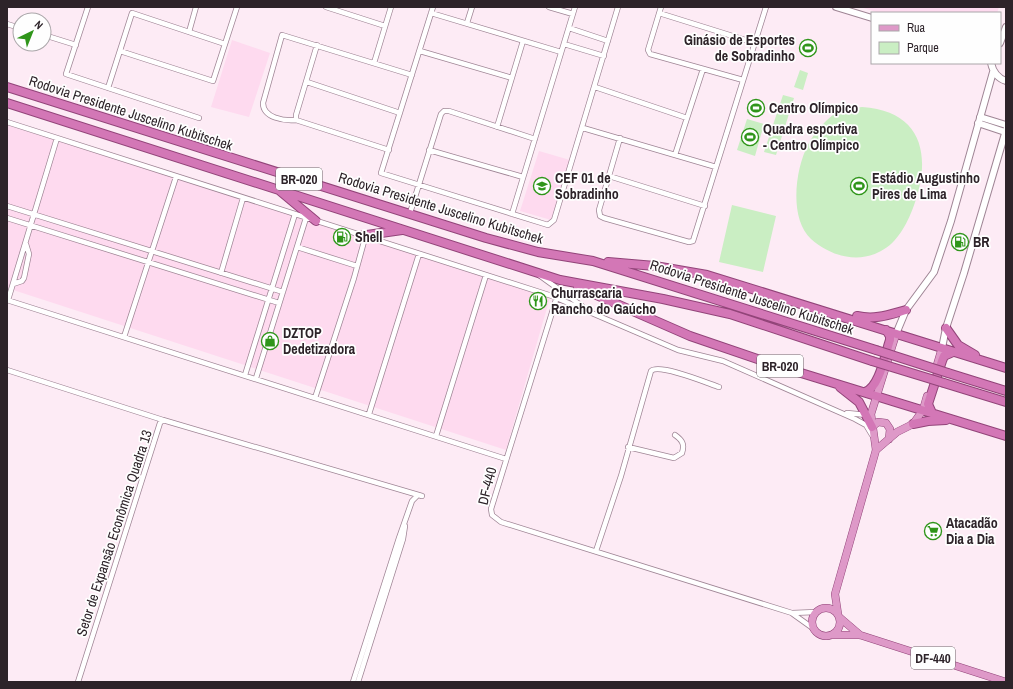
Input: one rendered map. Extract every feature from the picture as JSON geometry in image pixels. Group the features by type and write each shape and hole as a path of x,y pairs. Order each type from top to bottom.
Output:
{"highway":[{"name":"Rodovia Presidente Juscelino Kubitschek","path":"7,87 516,247 593,261 1006,391"},
{"name":"Rodovia Presidente Juscelino Kubitschek","path":"7,103 406,229 534,270 560,280 663,299 730,314 872,361 1006,402"},
{"path":"276,188 316,221"},
{"path":"362,237 406,229"},
{"name":"BR-020","path":"593,261 685,270 734,282 952,352 1006,367"},
{"name":"BR-020","path":"560,280 690,336 775,365 878,395 1006,436"},
{"path":"820,309 870,318 884,317 906,310"},
{"path":"946,328 958,345 971,354 1006,367"},
{"path":"866,392 874,386 880,373 890,340 890,336 886,330"},
{"path":"932,413 928,404 942,361 944,356 952,352"},
{"path":"825,379 853,396 869,415 872,427"},
{"path":"919,409 926,401"},
{"path":"913,424 938,420 958,420"}],"main road":[{"path":"836,7 871,18"},
{"path":"1001,40 1006,27"},
{"path":"990,64 993,72 998,77 1006,81"},
{"path":"869,415 878,395 896,334 906,310 934,272 951,221 993,72"},
{"path":"979,120 1006,125"},
{"path":"926,401 942,348 946,328 1006,131 979,120"},
{"path":"876,450 889,438 913,424 919,409"},
{"path":"823,608 835,594 876,450 872,427 878,422 886,422 890,430 889,438"},
{"path":"832,635 840,628 835,594"},
{"name":"DF-440","path":"816,612 823,608 831,609 860,635"},
{"path":"814,629 813,619 816,612"},
{"name":"DF-440","path":"814,629 822,636 860,635 1006,682"}],"street":[{"path":"88,7 66,74 199,118"},
{"path":"189,32 196,7"},
{"path":"120,51 213,81 237,7"},
{"path":"326,7 385,26"},
{"path":"374,63 391,7"},
{"path":"433,7 381,173 545,224 551,224 554,220 583,128 618,7"},
{"path":"467,23 472,7"},
{"path":"550,7 573,14"},
{"path":"512,214 575,7"},
{"path":"661,7 648,50 649,53 743,80"},
{"path":"620,138 599,210 600,216 689,242 693,241 766,7"},
{"path":"108,88 132,13 225,44"},
{"path":"431,13 561,52"},
{"path":"659,13 755,43"},
{"path":"569,28 608,40"},
{"path":"388,150 296,120 286,120 273,116 263,109 263,103 282,34 412,75"},
{"path":"52,38 76,45"},
{"path":"497,127 523,41"},
{"path":"564,44 604,56"},
{"path":"296,120 296,115 317,46"},
{"path":"420,51 512,78"},
{"path":"675,155 703,69"},
{"path":"307,82 400,113"},
{"path":"595,87 687,118"},
{"path":"410,213 440,114 444,111 449,111 535,139"},
{"path":"7,122 295,214 362,237 557,298 678,350 723,361 841,412 862,422 868,428 873,437"},
{"path":"583,128 716,167"},
{"path":"57,138 32,226 7,300 369,414 506,459"},
{"path":"429,150 523,177"},
{"path":"609,176 705,206"},
{"path":"124,337 176,177"},
{"path":"221,273 243,198"},
{"path":"7,206 283,292"},
{"path":"245,375 295,214"},
{"path":"7,218 279,303"},
{"path":"256,378 306,218"},
{"path":"315,398 357,266 362,237"},
{"path":"13,284 22,281 24,278 29,254 26,244"},
{"path":"297,247 357,266"},
{"path":"369,414 419,254"},
{"path":"534,270 588,311"},
{"path":"436,436 486,275"},
{"name":"DF-440","path":"559,290 491,509 494,518 501,522 792,613 814,629"},
{"path":"596,551 621,476 649,374 653,369 666,370 719,387"},
{"path":"7,370 163,420"},
{"path":"841,412 869,415"},
{"name":"Setor de Expansão Econômica Quadra 13","path":"78,682 160,423 163,420 284,454 419,496 412,501 405,521"},
{"path":"628,447 674,458 682,453 684,448 681,438 676,435"},
{"path":"353,682 405,521"},
{"path":"358,682 403,540 405,521"},
{"name":"DF-440","path":"792,613 816,612"}],"shaded area":[{"path":"860,7 999,7 997,12 877,12"},
{"path":"232,40 270,53 249,117 211,107"},
{"path":"7,125 551,294 506,450 7,288"},
{"path":"539,151 570,160 551,220 520,211"}],"green space":[{"name":"Quadra esportiva - Centro Olímpico","path":"800,70 808,73 803,90 794,87"},
{"path":"783,95 794,98 776,155 764,152"},
{"name":"Estádio Augustinho Pires de Lima","path":"862,107 883,110 899,117 910,128 918,140 922,155 922,172 919,189 913,208 908,220 897,238 887,248 872,255 854,257 835,254 811,239 804,230 799,219 796,194 797,180 803,155 816,133 826,121 836,113 847,109"},
{"name":"Quadra esportiva - Centro Olímpico","path":"747,119 764,124 755,156 737,150"},
{"path":"732,205 776,216 763,272 719,262"}],"place":[{"name":"Ginásio de Esportes de Sobradinho","path":"808,48"},
{"name":"Centro Olímpico","path":"756,108"},
{"name":"Quadra esportiva - Centro Olímpico","path":"750,137"},
{"name":"CEF 01 de Sobradinho","path":"542,186"},
{"name":"Estádio Augustinho Pires de Lima","path":"859,186"},
{"name":"Shell","path":"342,237"},
{"name":"BR","path":"960,242"},
{"name":"Churrascaria Rancho do Gaúcho","path":"538,301"},
{"name":"DZTOP Dedetizadora","path":"270,341"},
{"name":"Atacadão Dia a Dia","path":"933,531"}]}
